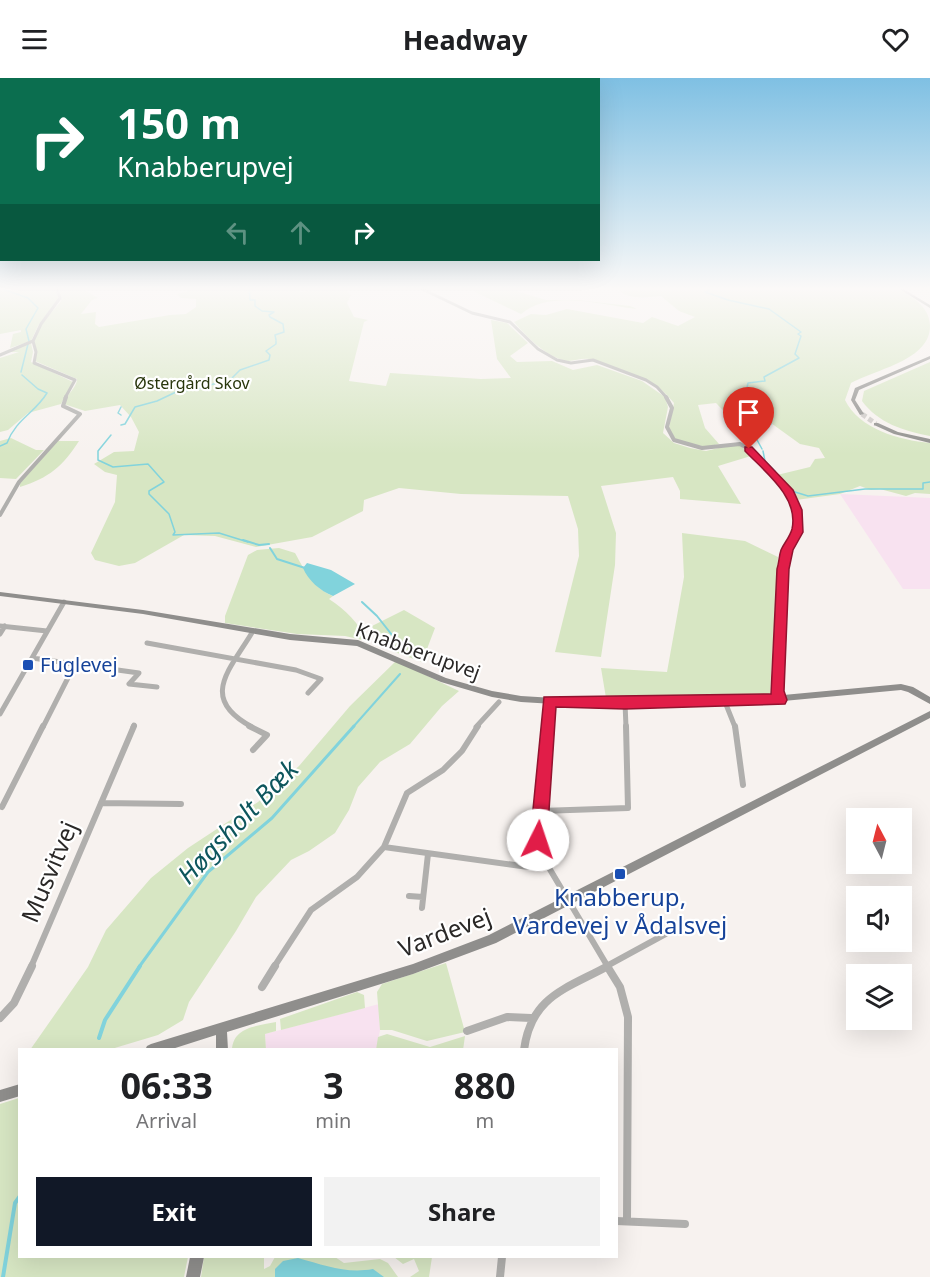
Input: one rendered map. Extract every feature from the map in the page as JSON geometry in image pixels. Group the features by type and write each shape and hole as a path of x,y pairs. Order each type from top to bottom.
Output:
{"street":[{"path":"0,355 28,343"},
{"path":"0,515 19,482 80,414 63,406 62,403 75,380 34,363 36,352 34,343"},
{"path":"531,343 557,360 571,363 593,360 646,380 657,387 669,400 672,408 667,427 674,440 702,448 731,443 743,445 789,492 797,510 798,521 797,532 787,550 783,569 777,691 780,700"},
{"path":"862,414 853,400 857,389 930,357"},
{"path":"876,424 896,433 930,441"},
{"name":"Knabberupvej","path":"0,594 142,612 290,637 358,643 464,687 521,699 625,703 725,702 780,700 901,687 910,689 930,701"},
{"path":"0,714 64,602"},
{"path":"0,634 3,626 47,632"},
{"path":"253,631 222,684 221,699 231,715 267,735 254,750"},
{"path":"147,643 296,670 321,679 308,693"},
{"path":"32,658 139,673 129,684 157,687"},
{"path":"2,807 75,664"},
{"path":"549,701 539,851 623,995 628,1017 627,1221"},
{"path":"262,987 304,918 311,910 357,877 384,847 394,819 408,793 418,783 443,770 462,751 474,730 499,702"},
{"path":"725,702 735,724 743,785"},
{"path":"541,811 628,808 625,703"},
{"path":"492,709 500,714"},
{"name":"Vardevej","path":"158,1048 413,969 492,939 930,714"},
{"name":"Musvitvej","path":"0,1017 14,1003 23,986 134,725"},
{"path":"101,803 180,804"},
{"path":"384,847 536,868 546,866"},
{"path":"422,908 428,854"},
{"path":"409,896 423,897"},
{"path":"524,1048 531,1018 546,1000 671,931"},
{"path":"467,1031 507,1017 531,1018"},
{"path":"221,1029 222,1048"},
{"path":"0,1096 18,1091"},
{"path":"618,1221 685,1224"},
{"path":"193,1277 197,1258"},
{"path":"500,1277 502,1258"}],"shaded area":[{"path":"840,494 930,498 930,589 903,589"},
{"path":"379,1004 380,1030 376,1048 266,1048 265,1034"}],"green space":[{"path":"11,343 25,343 10,348"},
{"path":"31,343 33,352 31,362 73,382 61,404 28,413 8,430 0,432 0,358 19,352 9,352"},
{"name":"Østergård Skov","path":"34,343 359,343 349,381 386,386 390,373 481,379 511,378 497,359 495,343 528,343 510,356 517,362 552,361 573,370 597,365 642,381 665,397 668,407 663,433 674,443 706,451 735,444 741,446 751,456 718,466 741,504 680,499 680,491 673,477 601,486 616,533 615,565 601,657 555,652 579,556 578,529 568,496 461,494 399,488 364,500 363,511 312,537 256,547 215,536 184,535 135,563 119,566 95,560 91,553 115,502 117,475 105,472 94,464 114,452 134,451 139,432 131,417 120,405 85,411 64,404 77,379 35,361"},
{"path":"924,343 912,355 900,362 851,383 845,400 851,410 870,426 893,436 930,443 930,494 915,493 906,496 860,486 840,494 796,500 777,475 810,467 815,459 825,458 819,448 800,444 764,418 732,420 716,403 698,405 705,428 719,444 706,447 676,440 669,428 674,403 661,389 641,378 592,360 565,361 535,344"},
{"path":"930,362 930,436 892,425 868,409 862,401 864,391"},
{"path":"11,438 36,450 44,450 16,479 0,478 0,441"},
{"path":"58,441 79,441 54,470 39,480 20,487 20,483"},
{"path":"682,533 745,541 778,557 770,693 767,695 606,698 601,668 667,672 684,577"},
{"path":"279,548 295,553 310,578 326,593 333,596 329,599 351,617 367,641 345,636 297,634 225,623 225,616 248,555 257,550"},
{"path":"404,610 435,628 422,662 392,651 398,640 393,636 377,639 372,626"},
{"path":"396,661 459,691 442,706 410,744 380,762 358,787 349,810 335,833 291,860 256,897 189,1002 183,1020 158,1035 115,1048 31,1048 88,967 106,930 151,878 188,848 258,802 299,766 350,706"},
{"path":"446,963 465,1032 427,1041 392,1030 380,1030 377,992 382,984"},
{"path":"357,992 364,995 365,1008 281,1030 280,1019"},
{"path":"276,1022 276,1031 265,1034 266,1048 232,1048 233,1042 241,1032"},
{"path":"387,1034 430,1047 465,1036 463,1048 376,1048 378,1037"},
{"path":"18,1098 18,1258 188,1258 184,1277 0,1277 0,1104"},
{"path":"204,1258 264,1258 264,1269 270,1266 274,1258 336,1258 344,1263 380,1259 388,1263 398,1277 201,1277"},
{"path":"395,1258 432,1258 429,1277 410,1277 419,1271 414,1259 403,1264"}],"water":[{"path":"307,563 331,570 355,584 333,596 328,594 308,577 303,568"},
{"path":"298,1258 344,1270 373,1269 384,1277 275,1277 275,1269 283,1261"}],"waterway":[{"name":"Høgsholt Bæk","path":"121,425 125,424 135,407 157,401 176,392 198,389 232,378 240,370 269,360 270,355 266,351 276,343"},
{"path":"771,424 746,406 736,406 736,398 740,393 746,392 748,383 765,381 764,377 799,358 795,354 799,343"},
{"path":"21,372 28,344"},
{"path":"0,446 7,443 15,428 47,393 38,389 22,375"},
{"path":"121,407 118,413 121,415"},
{"name":"Høgsholt Bæk","path":"111,435 98,451 98,460 113,467 148,464 164,482 149,491 149,494 169,514 175,532 173,535 219,533 248,542"},
{"path":"756,438 762,449"},
{"path":"763,451 765,461 775,471"},
{"path":"778,478 795,492 808,496 865,489 923,489 923,483 930,482"},
{"name":"Høgsholt Bæk","path":"243,540 259,545 269,544"},
{"name":"Høgsholt Bæk","path":"270,548 277,559 305,568"},
{"name":"Høgsholt Bæk","path":"362,602 377,616 407,654"},
{"name":"Høgsholt Bæk","path":"353,727 400,674"},
{"name":"Høgsholt Bæk","path":"139,967 208,872 272,818 354,726"},
{"name":"Høgsholt Bæk","path":"99,1038 105,1020 140,966"},
{"name":"Høgsholt Bæk","path":"3,1277 15,1203 18,1199"}],"tunnel":[{"path":"862,414 876,424"}],"place":[{"name":"Fuglevej","path":"28,665"},
{"name":"Knabberup, Vardevej v Ådalsvej","path":"620,874"}],"route":[{"path":"538,840 549,701 625,703 780,700 777,691 783,569 787,550 797,532 797,510 789,492 749,449"}]}
